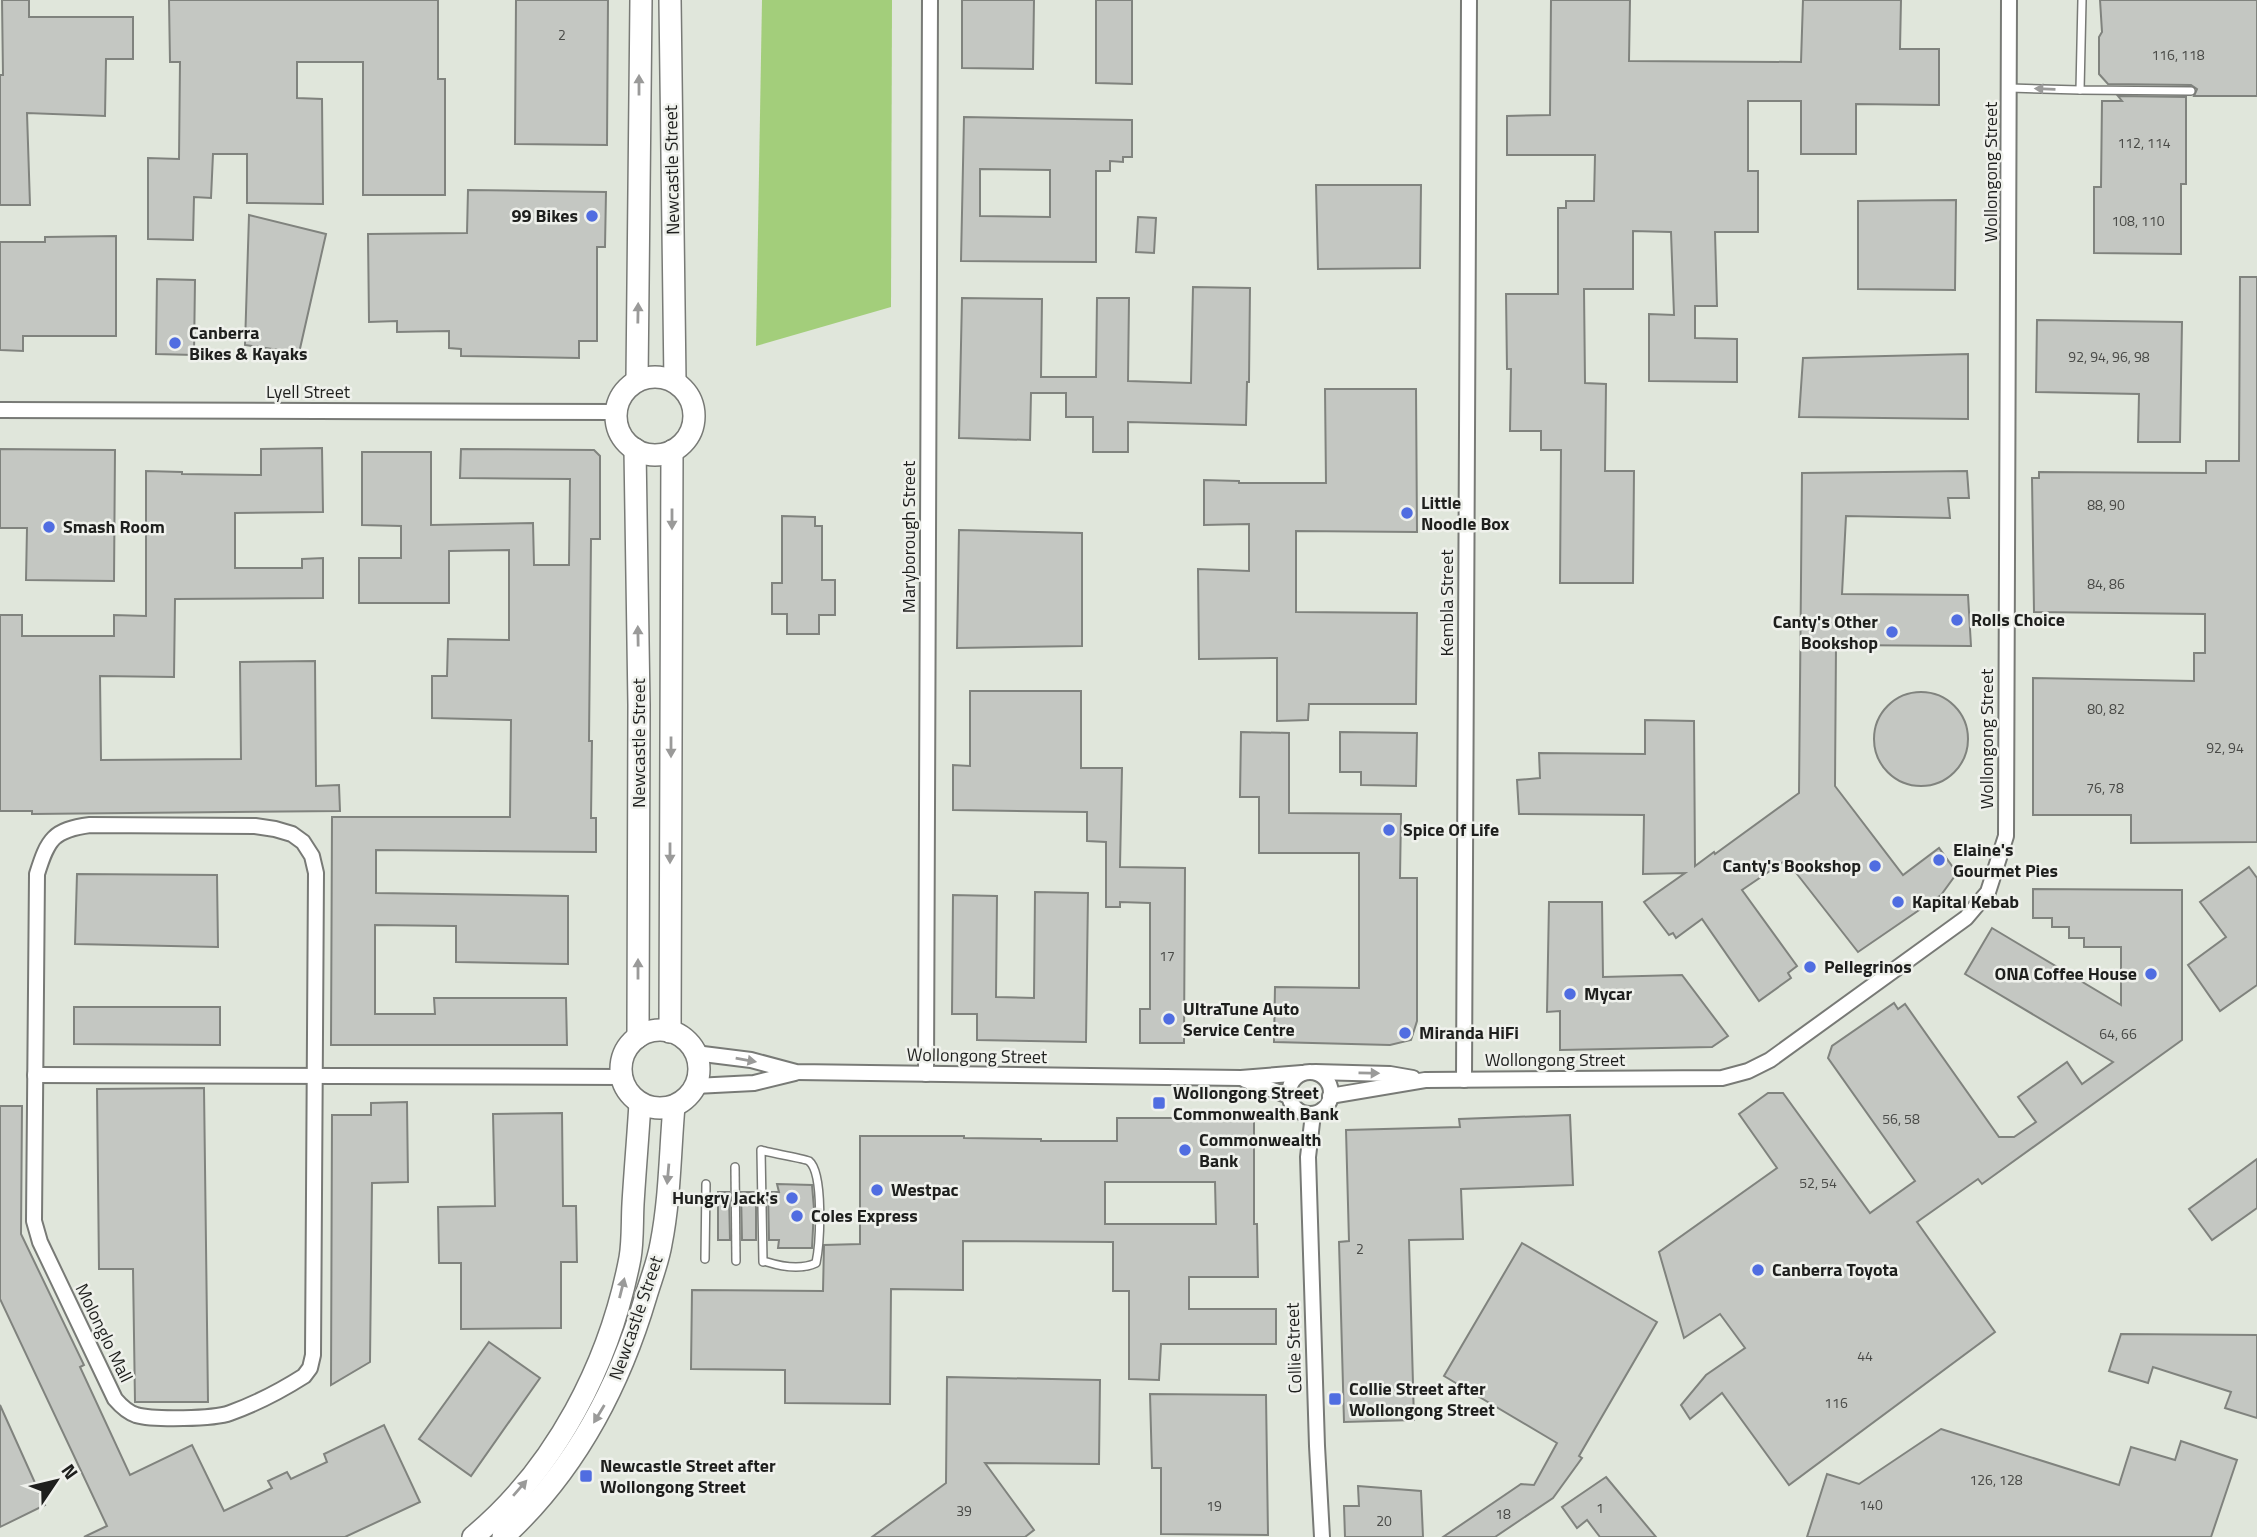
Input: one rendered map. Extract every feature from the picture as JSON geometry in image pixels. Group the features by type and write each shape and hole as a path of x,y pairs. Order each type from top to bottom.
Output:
{"main road":[{"name":"Newcastle Street","path":"637,381 641,0"},
{"name":"Newcastle Street","path":"670,0 675,382"},
{"path":"656,377 675,382 689,397 694,417 688,437 672,451 653,455 635,449 620,433 616,412 625,391 637,381 656,377"},
{"name":"Newcastle Street","path":"635,449 639,705 638,1037"},
{"name":"Newcastle Street","path":"670,1031 672,451"},
{"path":"653,1030 670,1031 689,1043 695,1052 699,1069 695,1086 686,1098 674,1106 651,1107 640,1103 628,1092 621,1077 621,1062 627,1048 638,1037 653,1030"},
{"name":"Newcastle Street","path":"472,1537 522,1486 560,1436 594,1377 615,1314 630,1256 640,1103"},
{"name":"Newcastle Street","path":"503,1537 539,1501 569,1461 606,1402 623,1364 661,1245 674,1106"}],"street":[{"name":"Maryborough Street","path":"926,1074 930,0"},
{"name":"Kembla Street","path":"1464,1080 1469,0"},
{"name":"Wollongong Street","path":"1331,1096 1425,1080 1722,1078 1748,1071 1770,1060 1966,918 1988,892 2007,836 2009,0"},
{"name":"Lyell Street","path":"0,410 616,412"},
{"name":"Molonglo Mall","path":"90,825 247,825 292,834 303,842 313,856 316,873 313,1076 313,1355 310,1368 294,1382 229,1414 192,1417 135,1415 122,1408 115,1399 40,1242 34,1221 37,874 50,840 70,828 90,825"},
{"name":"Wollongong Street","path":"695,1052 751,1060 796,1072 1241,1079 1307,1073 1390,1074 1425,1080"},
{"name":"Wollongong Street","path":"695,1086 754,1083 796,1072"},
{"path":"1307,1073 1327,1082 1331,1096 1324,1109 1313,1114 1297,1110 1289,1096 1290,1085 1295,1078 1307,1073"},
{"path":"35,1075 621,1077"},
{"name":"Wollongong Street","path":"1241,1079 1289,1096"},
{"name":"Collie Street","path":"1297,1110 1308,1157"},
{"name":"Collie Street","path":"1313,1114 1308,1157 1322,1537"}],"lane":[{"path":"2080,90 2082,0"},
{"path":"2010,88 2191,91"},
{"path":"761,1150 785,1157 803,1158 814,1167 819,1182 816,1263 804,1267 765,1262 761,1150"},
{"path":"735,1167 736,1261"},
{"path":"705,1259 706,1185"}],"shaded area":[{"path":"0,0 2257,0 2257,1537 0,1537"}],"green space":[{"path":"762,0 892,0 891,307 756,346"}],"building":[{"path":"2,0 29,0 29,17 133,17 133,59 106,59 105,116 27,113 30,205 0,205"},
{"path":"169,0 438,0 438,79 445,79 445,195 363,195 363,62 297,62 297,98 322,99 323,204 247,203 247,154 213,154 211,198 194,197 193,240 148,239 148,158 179,159 180,62 170,62"},
{"path":"516,0 608,0 607,145 515,144"},
{"path":"962,0 1034,0 1033,69 962,68"},
{"path":"1096,0 1132,0 1132,84 1096,83"},
{"path":"1551,0 1630,0 1629,61 1801,62 1803,0 1901,0 1900,49 1939,49 1939,105 1856,104 1856,154 1801,154 1801,101 1748,101 1748,171 1758,171 1758,232 1715,232 1717,306 1695,306 1695,338 1737,339 1737,382 1649,381 1649,314 1674,315 1671,232 1633,231 1633,289 1584,289 1585,383 1606,384 1605,471 1634,471 1633,583 1560,583 1561,450 1541,450 1541,431 1510,431 1511,369 1507,369 1506,294 1558,294 1558,208 1566,208 1566,201 1594,201 1595,155 1507,155 1507,116 1550,115"},
{"path":"2100,0 2257,0 2257,96 2194,96 2197,89 2191,85 2108,84 2099,74 2099,37 2102,32"},
{"path":"2118,96 2186,97 2186,184 2181,184 2181,254 2094,253 2094,187 2101,187 2102,101 2122,101"},
{"path":"964,117 1132,120 1132,157 1123,157 1123,162 1110,161 1110,171 1096,171 1096,262 961,261","holes":["980,169 1050,170 1050,217 980,216"]},
{"path":"1316,185 1421,185 1420,268 1318,269"},
{"path":"468,190 606,192 605,247 597,247 597,341 579,341 579,358 461,356 461,349 449,348 449,331 397,332 397,321 369,322 368,234 467,233"},
{"path":"1956,200 1955,290 1858,289 1858,201"},
{"path":"249,215 326,234 299,353 245,345"},
{"path":"1138,217 1156,218 1154,253 1136,252"},
{"path":"116,236 116,336 23,336 23,351 0,350 0,242 45,242 45,237"},
{"path":"2240,277 2257,277 2257,842 2131,843 2131,815 2033,815 2033,678 2194,681 2194,653 2205,653 2205,614 2034,612 2032,478 2039,478 2039,472 2206,473 2206,461 2239,461"},
{"path":"157,279 195,280 194,355 156,354"},
{"path":"1193,287 1250,288 1246,425 1128,422 1128,452 1093,452 1093,417 1066,417 1066,393 1031,393 1030,440 959,438 962,298 1042,299 1041,377 1096,377 1097,298 1129,298 1128,381 1191,383"},
{"path":"2037,320 2182,322 2180,442 2138,442 2139,394 2036,392"},
{"path":"1968,354 1968,419 1799,417 1803,358"},
{"path":"1325,389 1416,389 1417,532 1296,531 1296,612 1417,613 1416,704 1309,704 1308,720 1277,721 1277,658 1199,659 1198,569 1249,571 1249,524 1204,525 1204,480 1239,483 1326,483"},
{"path":"322,448 323,512 235,513 235,568 302,568 302,559 323,558 323,598 175,599 174,677 100,676 101,760 241,759 240,662 315,661 316,786 339,785 340,811 32,814 32,811 0,811 0,615 22,615 22,636 114,636 114,615 146,616 146,471 261,475 261,449"},
{"path":"0,449 115,450 114,581 26,580 27,528 0,528"},
{"path":"461,449 594,450 600,456 600,539 591,539 589,741 592,741 591,818 596,818 596,852 376,850 376,893 568,896 568,964 456,962 456,926 375,925 375,1014 435,1014 434,998 566,998 567,1045 331,1045 332,817 510,817 511,720 432,718 432,676 447,676 448,639 509,640 509,550 449,551 449,603 359,603 359,558 401,558 401,526 362,525 362,452 431,452 431,525 533,523 534,565 569,565 570,479 460,478"},
{"path":"1967,471 1969,498 1948,498 1950,518 1846,516 1842,594 1968,595 1971,646 1836,645 1835,786 1903,875 1939,848 1957,873 1941,895 1858,952 1786,860 1742,890 1797,966 1788,973 1791,978 1759,1001 1702,919 1676,938 1673,933 1669,935 1644,902 1685,873 1643,874 1644,815 1519,814 1517,780 1540,778 1539,753 1645,754 1645,720 1694,721 1695,866 1714,852 1715,854 1799,793 1802,473"},
{"path":"782,516 815,517 815,526 822,526 822,580 835,580 835,615 819,615 819,634 787,634 787,614 772,614 772,583 782,583"},
{"path":"959,530 1082,533 1082,646 957,648"},
{"path":"970,691 1081,691 1081,768 1122,768 1120,867 1185,868 1184,1043 1140,1043 1140,1009 1150,1009 1150,903 1120,902 1120,907 1106,907 1106,842 1087,841 1087,812 953,810 953,765 970,766"},
{"path":"1921,692 1939,696 1954,706 1964,721 1968,739 1964,757 1954,772 1939,782 1921,786 1903,782 1888,772 1878,757 1874,739 1878,721 1888,706 1903,696"},
{"path":"1241,732 1289,733 1289,813 1401,814 1400,878 1417,878 1417,1021 1411,1040 1390,1045 1274,1042 1275,987 1359,988 1359,853 1259,853 1259,797 1240,797"},
{"path":"1340,732 1417,733 1416,786 1361,785 1361,772 1340,772"},
{"path":"2249,867 2257,878 2257,985 2220,1011 2188,965 2226,937 2200,902"},
{"path":"77,874 217,875 218,947 75,944"},
{"path":"2033,889 2182,890 2182,1040 1982,1184 1978,1179 1917,1222 1995,1332 1789,1485 1722,1393 1690,1419 1681,1405 1706,1375 1745,1348 1720,1314 1684,1338 1659,1252 1777,1168 1739,1114 1768,1093 1783,1093 1870,1213 1915,1181 1828,1058 1832,1046 1894,1003 1898,1009 1905,1004 1999,1137 2014,1137 2036,1122 2018,1097 2067,1062 2082,1084 2113,1062 1965,974 1992,928 2121,1005 2121,947 2084,947 2084,938 2069,938 2069,927 2052,927 2052,918 2033,918"},
{"path":"1035,892 1088,893 1086,1042 977,1040 977,1014 952,1014 953,895 997,896 996,997 1034,998"},
{"path":"1549,902 1602,902 1603,977 1682,975 1728,1036 1712,1047 1560,1050 1560,1011 1547,1012"},
{"path":"74,1007 220,1007 220,1045 74,1044"},
{"path":"204,1088 208,1402 135,1402 133,1269 99,1269 97,1089"},
{"path":"407,1102 408,1182 372,1183 370,1362 331,1385 332,1115 371,1115 371,1103"},
{"path":"0,1106 22,1106 21,1234 84,1365 80,1367 130,1475 192,1445 224,1511 272,1488 268,1481 287,1472 291,1479 327,1462 324,1454 384,1425 420,1502 345,1537 84,1537 107,1526 0,1299"},
{"path":"562,1113 563,1206 576,1206 577,1262 561,1262 561,1328 461,1329 461,1263 439,1263 438,1207 495,1206 493,1114"},
{"path":"1570,1115 1573,1185 1461,1189 1463,1239 1409,1240 1414,1420 1344,1422 1339,1242 1349,1241 1346,1130 1460,1127 1459,1119"},
{"path":"1117,1118 1254,1118 1254,1224 1257,1224 1258,1277 1189,1277 1189,1309 1276,1309 1276,1344 1161,1344 1159,1380 1129,1379 1129,1291 1113,1291 1113,1242 963,1241 963,1290 891,1289 890,1404 785,1403 785,1370 691,1369 692,1290 823,1291 824,1245 860,1244 860,1136 1117,1141","holes":["1105,1182 1215,1182 1216,1224 1105,1224"]},
{"path":"2257,1159 2257,1208 2212,1240 2189,1209"},
{"name":"Coles Express","path":"777,1184 812,1185 812,1248 778,1248 779,1240 769,1240 768,1192 779,1192"},
{"path":"718,1192 729,1192 730,1240 718,1240"},
{"path":"741,1192 756,1192 756,1240 742,1240"},
{"path":"1522,1243 1657,1322 1579,1456 1582,1458 1553,1498 1495,1537 1443,1537 1521,1484 1534,1485 1557,1443 1444,1376"},
{"path":"2121,1334 2257,1335 2257,1418 2225,1408 2231,1392 2153,1367 2148,1383 2109,1371"},
{"path":"489,1342 540,1378 471,1476 419,1439"},
{"path":"947,1377 1100,1380 1099,1464 985,1463 1034,1530 1025,1537 872,1537 946,1483"},
{"path":"1150,1394 1266,1395 1268,1535 1161,1534 1161,1468 1152,1468"},
{"path":"0,1405 45,1505 0,1527"},
{"path":"1941,1429 2119,1485 2131,1447 2175,1460 2181,1441 2237,1460 2211,1537 1807,1537 1827,1474 1859,1484"},
{"path":"1606,1477 1656,1537 1600,1537 1587,1520 1577,1528 1562,1507"},
{"path":"1358,1486 1421,1491 1423,1537 1345,1537 1344,1506 1359,1506"}],"place":[{"name":"99 Bikes","path":"592,216"},
{"name":"Canberra Bikes & Kayaks","path":"175,343"},
{"name":"Little Noodle Box","path":"1407,513"},
{"name":"Smash Room","path":"49,527"},
{"name":"Rolls Choice","path":"1957,620"},
{"name":"Canty's Other Bookshop","path":"1892,632"},
{"name":"Spice Of Life","path":"1389,830"},
{"name":"Elaine's Gourmet Pies","path":"1939,860"},
{"name":"Canty's Bookshop","path":"1875,866"},
{"name":"Kapital Kebab","path":"1898,902"},
{"name":"Pellegrinos","path":"1810,967"},
{"name":"ONA Coffee House","path":"2151,974"},
{"name":"Mycar","path":"1570,994"},
{"name":"UltraTune Auto Service Centre","path":"1169,1019"},
{"name":"Miranda HiFi","path":"1405,1033"},
{"name":"Wollongong Street Commonwealth Bank","path":"1159,1103"},
{"name":"Commonwealth Bank","path":"1185,1150"},
{"name":"Westpac","path":"877,1190"},
{"name":"Hungry Jack's","path":"792,1198"},
{"name":"Coles Express","path":"797,1216"},
{"name":"Canberra Toyota","path":"1758,1270"},
{"name":"Collie Street after Wollongong Street","path":"1335,1399"},
{"name":"Newcastle Street after Wollongong Street","path":"586,1476"}]}
